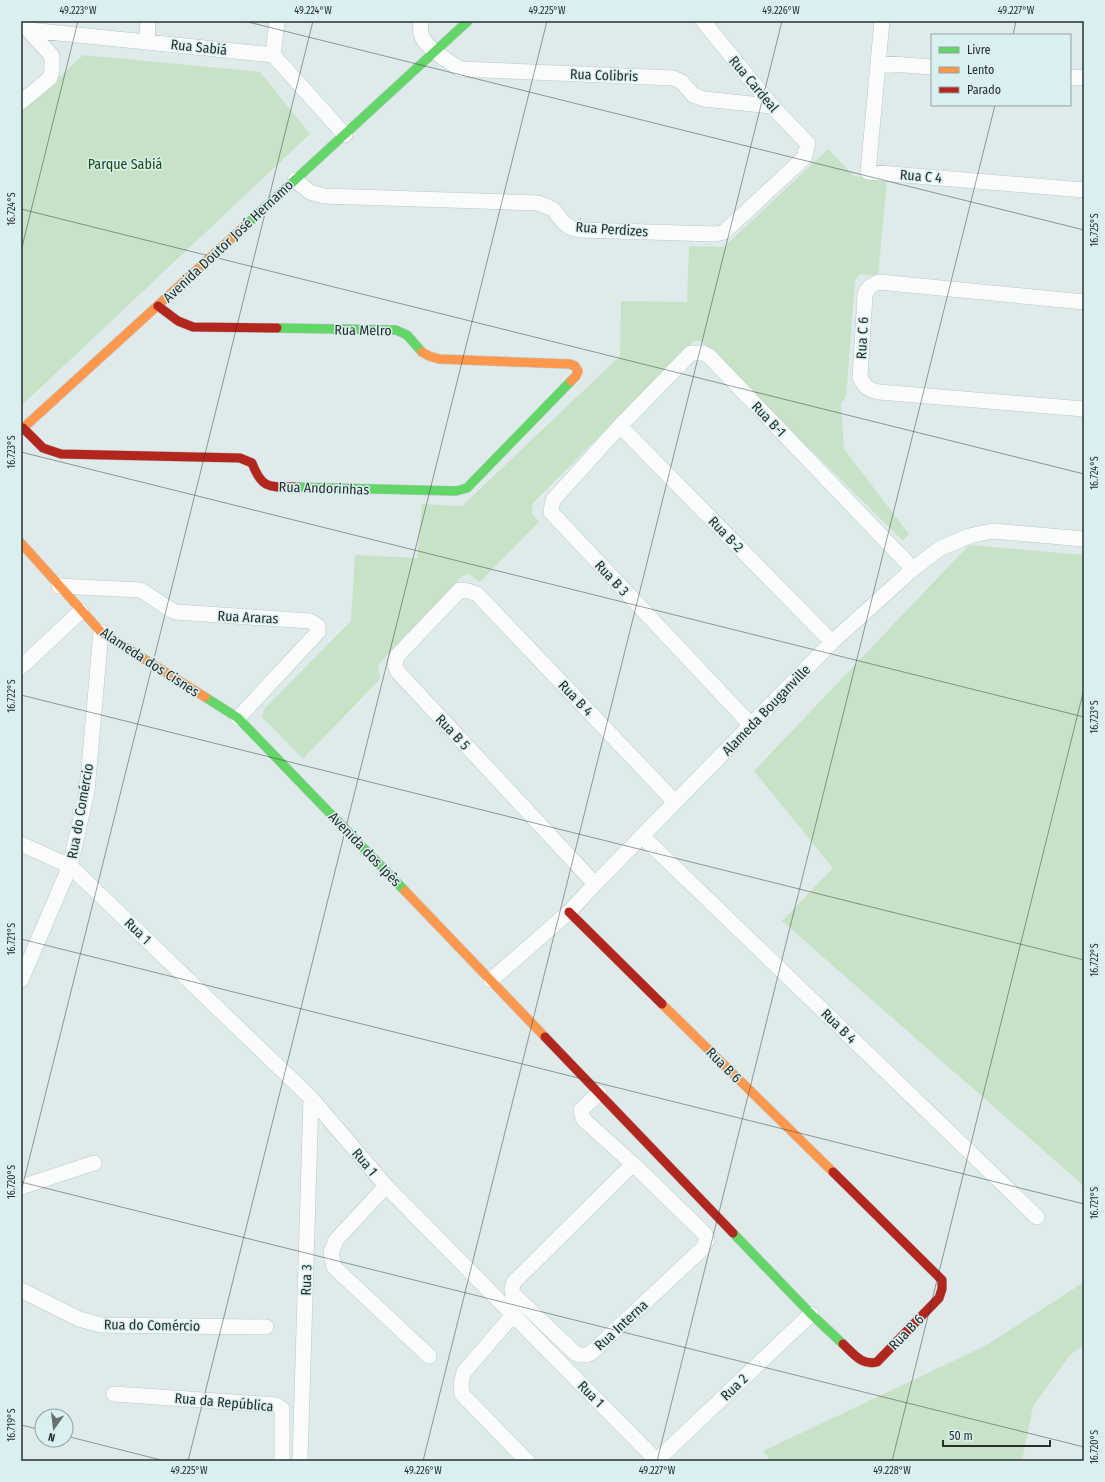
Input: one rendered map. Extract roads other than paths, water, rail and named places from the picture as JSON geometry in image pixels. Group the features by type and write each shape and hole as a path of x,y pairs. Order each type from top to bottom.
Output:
{"street":[{"path":"147,42 148,21"},
{"path":"277,21 273,55 345,135"},
{"name":"Rua Colibris","path":"421,21 420,33 424,41 434,51 460,69 674,78 682,82 693,94 704,99 772,106"},
{"name":"Avenida Doutor José Hernamo","path":"22,429 468,21"},
{"name":"Rua Cardeal","path":"703,21 772,106 808,144"},
{"path":"882,21 878,63 931,67"},
{"path":"21,102 50,78 52,71 52,56 25,26"},
{"name":"Rua Sabiá","path":"25,26 147,42 273,55"},
{"name":"Rua C 4","path":"878,63 868,172 1084,190"},
{"path":"1071,77 1084,78"},
{"name":"Rua Perdizes","path":"294,180 310,192 324,196 538,203 553,209 563,222 570,228 581,230 716,234 724,232 804,158 808,144"},
{"name":"Rua C 6","path":"1084,302 879,282 867,289 865,295 860,377 864,385 871,390 879,392 1084,409"},
{"name":"Rua Melro","path":"158,306 178,321 193,327 396,330 410,336 422,352 430,357 439,359 570,364 575,366 578,371 576,376"},
{"name":"Rua B-1","path":"620,426 691,353 703,353 709,356 913,570"},
{"name":"Rua Andorinhas","path":"22,429 43,448 61,454 240,458 252,463 258,477 263,483 272,487 456,491 467,488 576,376"},
{"name":"Rua B-2","path":"620,426 832,642"},
{"name":"Rua B 3","path":"620,426 553,500 551,512 751,725"},
{"name":"Alameda Bouganville","path":"491,980 569,912 832,642 913,570 939,549 969,536 992,531 1084,539"},
{"name":"Alameda dos Cisnes","path":"21,543 100,632 238,718"},
{"name":"Rua Araras","path":"59,586 140,590 168,609 176,612 310,621 318,626 318,632 238,718"},
{"name":"Rua B 5","path":"477,594 460,590 397,656 395,665 398,672 595,884"},
{"name":"Rua B 4","path":"477,594 675,802"},
{"path":"21,668 81,611"},
{"name":"Rua do Comércio","path":"21,980 70,866 87,791 100,632"},
{"name":"Avenida dos Ipês","path":"238,718 491,980"},
{"name":"Rua B 4","path":"642,836 1037,1217"},
{"name":"Rua 1","path":"21,844 70,866 312,1098 386,1186 657,1461"},
{"name":"Rua B 6","path":"491,980 811,1314 862,1361 869,1364 877,1362 939,1298 942,1289 942,1280 569,912"},
{"name":"Rua Interna","path":"599,1093 581,1110 584,1120 633,1164 705,1234 706,1243 703,1248 591,1353 580,1355 575,1353 513,1294 512,1286 514,1282 633,1164"},
{"name":"Rua 3","path":"300,1461 312,1098"},
{"path":"21,1187 94,1163"},
{"path":"386,1186 336,1240 331,1253 334,1267 429,1356"},
{"name":"Rua do Comércio","path":"21,1290 79,1319 101,1325 266,1327"},
{"name":"Rua 2","path":"657,1461 811,1314"},
{"path":"513,1315 464,1372 461,1384 462,1394 527,1461"},
{"name":"Rua da República","path":"114,1394 276,1404 282,1409 282,1461"}],"park label":[{"name":"Parque Sabiá","path":"125,164"}]}
